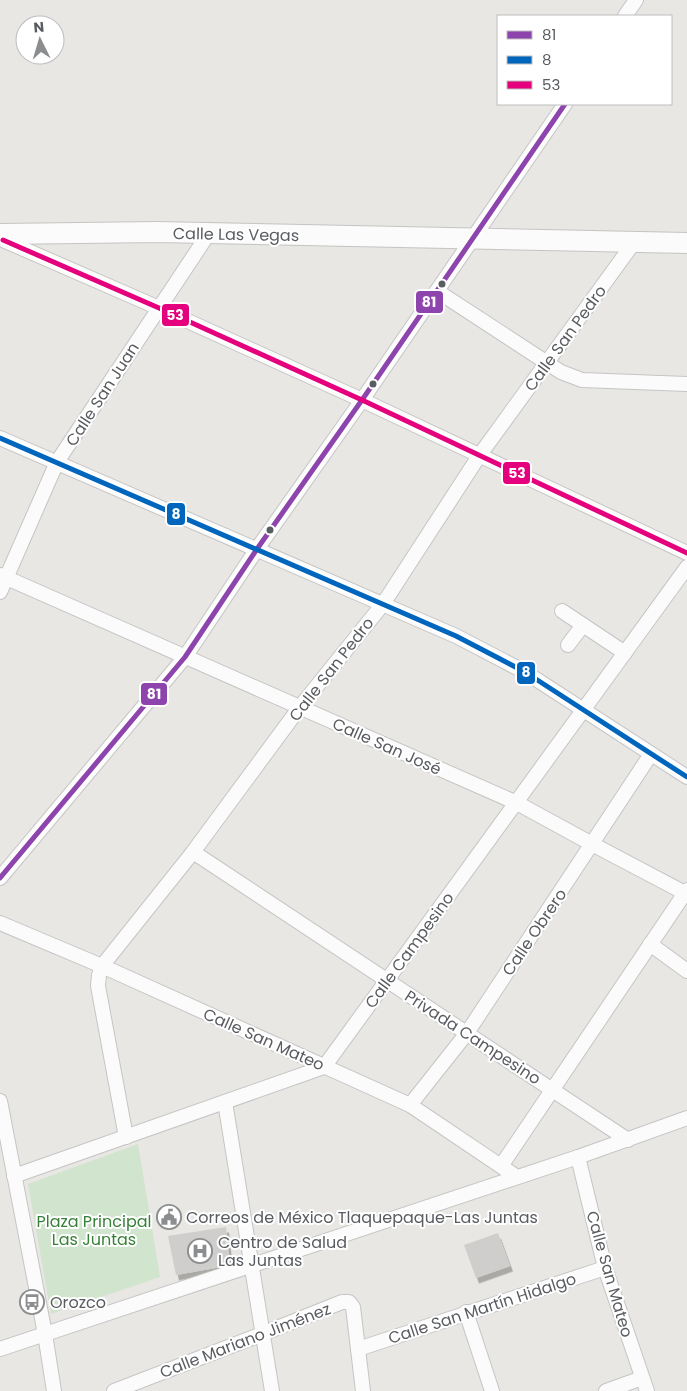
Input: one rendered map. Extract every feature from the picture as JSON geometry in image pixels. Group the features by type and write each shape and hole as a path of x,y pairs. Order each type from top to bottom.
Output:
{"street":[{"path":"626,15 636,0"},
{"path":"0,878 185,657 257,549 437,292 564,105"},
{"name":"Calle Las Vegas","path":"3,239 156,232 687,242"},
{"name":"Calle San Juan","path":"0,592 3,576 57,462 208,233"},
{"path":"3,239 362,400 687,553"},
{"name":"Calle San Pedro","path":"102,966 193,852 300,707 383,604 479,456 635,241"},
{"path":"437,292 561,372 582,380 687,384"},
{"path":"0,438 456,636 525,672 687,777"},
{"name":"Calle Campesino","path":"324,1067 687,567"},
{"name":"Calle San José","path":"3,576 516,803 686,891"},
{"path":"562,611 625,653"},
{"path":"568,645 583,625"},
{"name":"Calle Obrero","path":"410,1105 467,1033 652,754"},
{"name":"Privada Campesino","path":"193,852 628,1140"},
{"path":"501,1166 686,891"},
{"name":"Calle San Mateo","path":"0,923 102,966 410,1105 517,1177"},
{"path":"650,944 687,971"},
{"path":"102,966 98,986 126,1137"},
{"path":"14,1176 324,1067"},
{"path":"0,1101 45,1334 54,1391"},
{"path":"225,1102 272,1391"},
{"path":"0,1349 578,1157 687,1118"},
{"name":"Calle San Mateo","path":"578,1157 605,1268 644,1384"},
{"name":"Calle San Martín Hidalgo","path":"358,1349 466,1312 605,1268"},
{"name":"Calle Mariano Jiménez","path":"114,1391 342,1302 349,1302 354,1307 358,1349"},
{"path":"466,1312 492,1391"},
{"path":"358,1349 363,1391"},
{"path":"606,1391 644,1384"}],"green space":[{"name":"Plaza Principal Las Juntas","path":"138,1144 160,1277 51,1314 28,1184"}],"building":[{"name":"Centro de Salud Las Juntas","path":"226,1227 230,1263 215,1268 176,1275 168,1236"},
{"path":"498,1233 510,1266 476,1278 464,1245"}],"transit line":[{"name":"81","path":"0,878 185,657 257,549 362,400 564,105"},
{"name":"53","path":"3,240 362,400 687,553"},
{"name":"8","path":"0,438 456,636 525,672 687,777"}],"place":[{"name":"Correos de México Tlaquepaque-Las Juntas","path":"169,1217"},
{"name":"Centro de Salud Las Juntas","path":"200,1251"},
{"name":"Orozco","path":"32,1302"}]}
